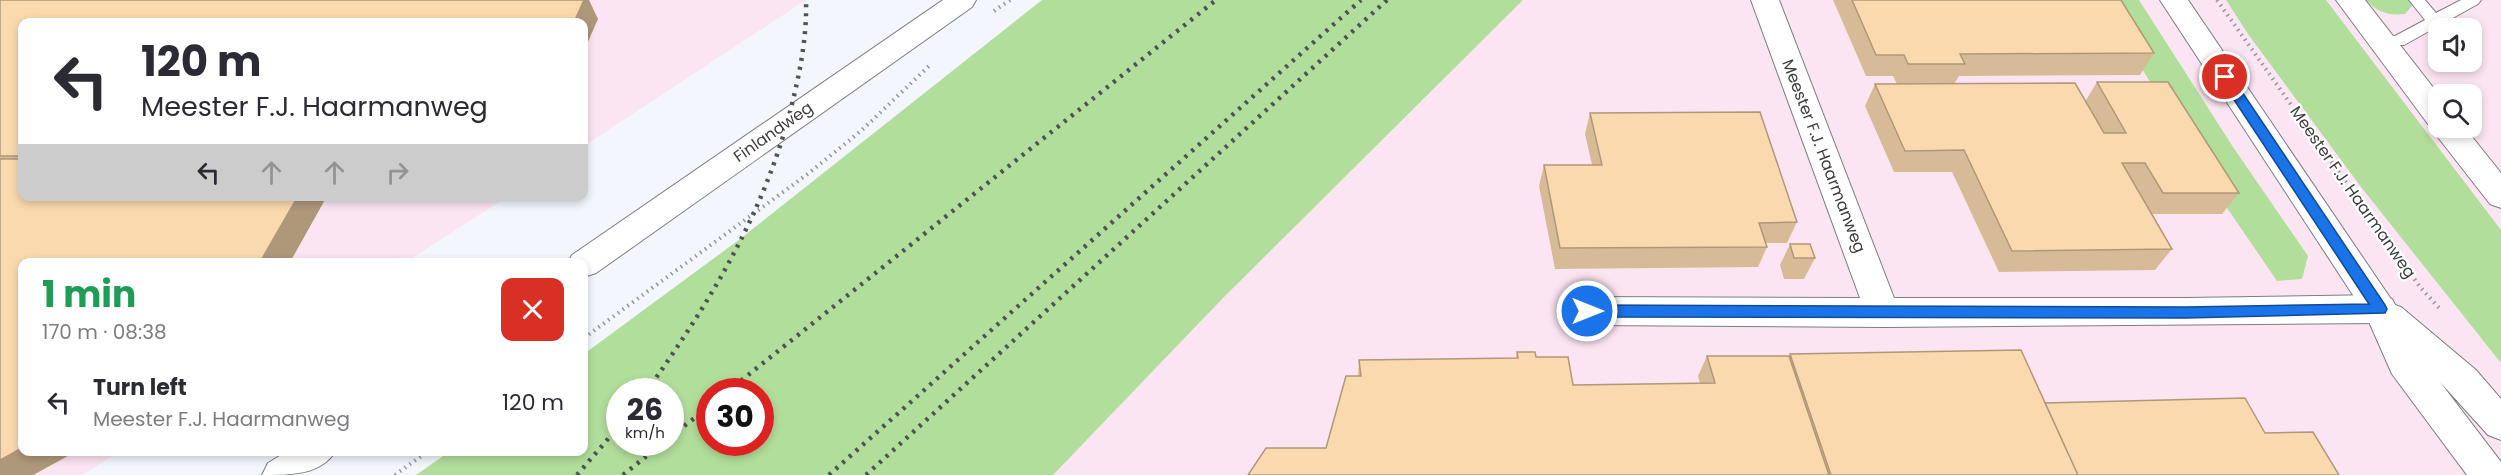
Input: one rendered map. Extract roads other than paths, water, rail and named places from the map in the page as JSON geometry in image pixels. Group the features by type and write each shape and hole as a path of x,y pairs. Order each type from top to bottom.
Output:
{"street":[{"name":"Finlandweg","path":"588,261 962,0"},
{"name":"Meester F.J. Haarmanweg","path":"1765,0 1883,313"},
{"path":"2174,0 2380,309 2405,364 2488,475"},
{"path":"2350,0 2428,102"},
{"path":"2456,138 2501,196"},
{"path":"1587,311 1883,313 2380,309 2463,381 2501,424"},
{"path":"282,475 310,456"}],"lane":[{"path":"2417,0 2432,18"},
{"path":"2437,18 2450,5 2473,0"},
{"path":"2381,41 2398,41 2428,24"}],"railway":[{"path":"656,378 693,323 734,253 768,179 782,140 799,75 806,0"},
{"path":"744,378 1216,0"},
{"path":"829,475 1361,0"},
{"path":"866,475 1387,0"},
{"path":"684,426 696,417"},
{"path":"577,475 606,441"},
{"path":"623,475 647,456"}]}
